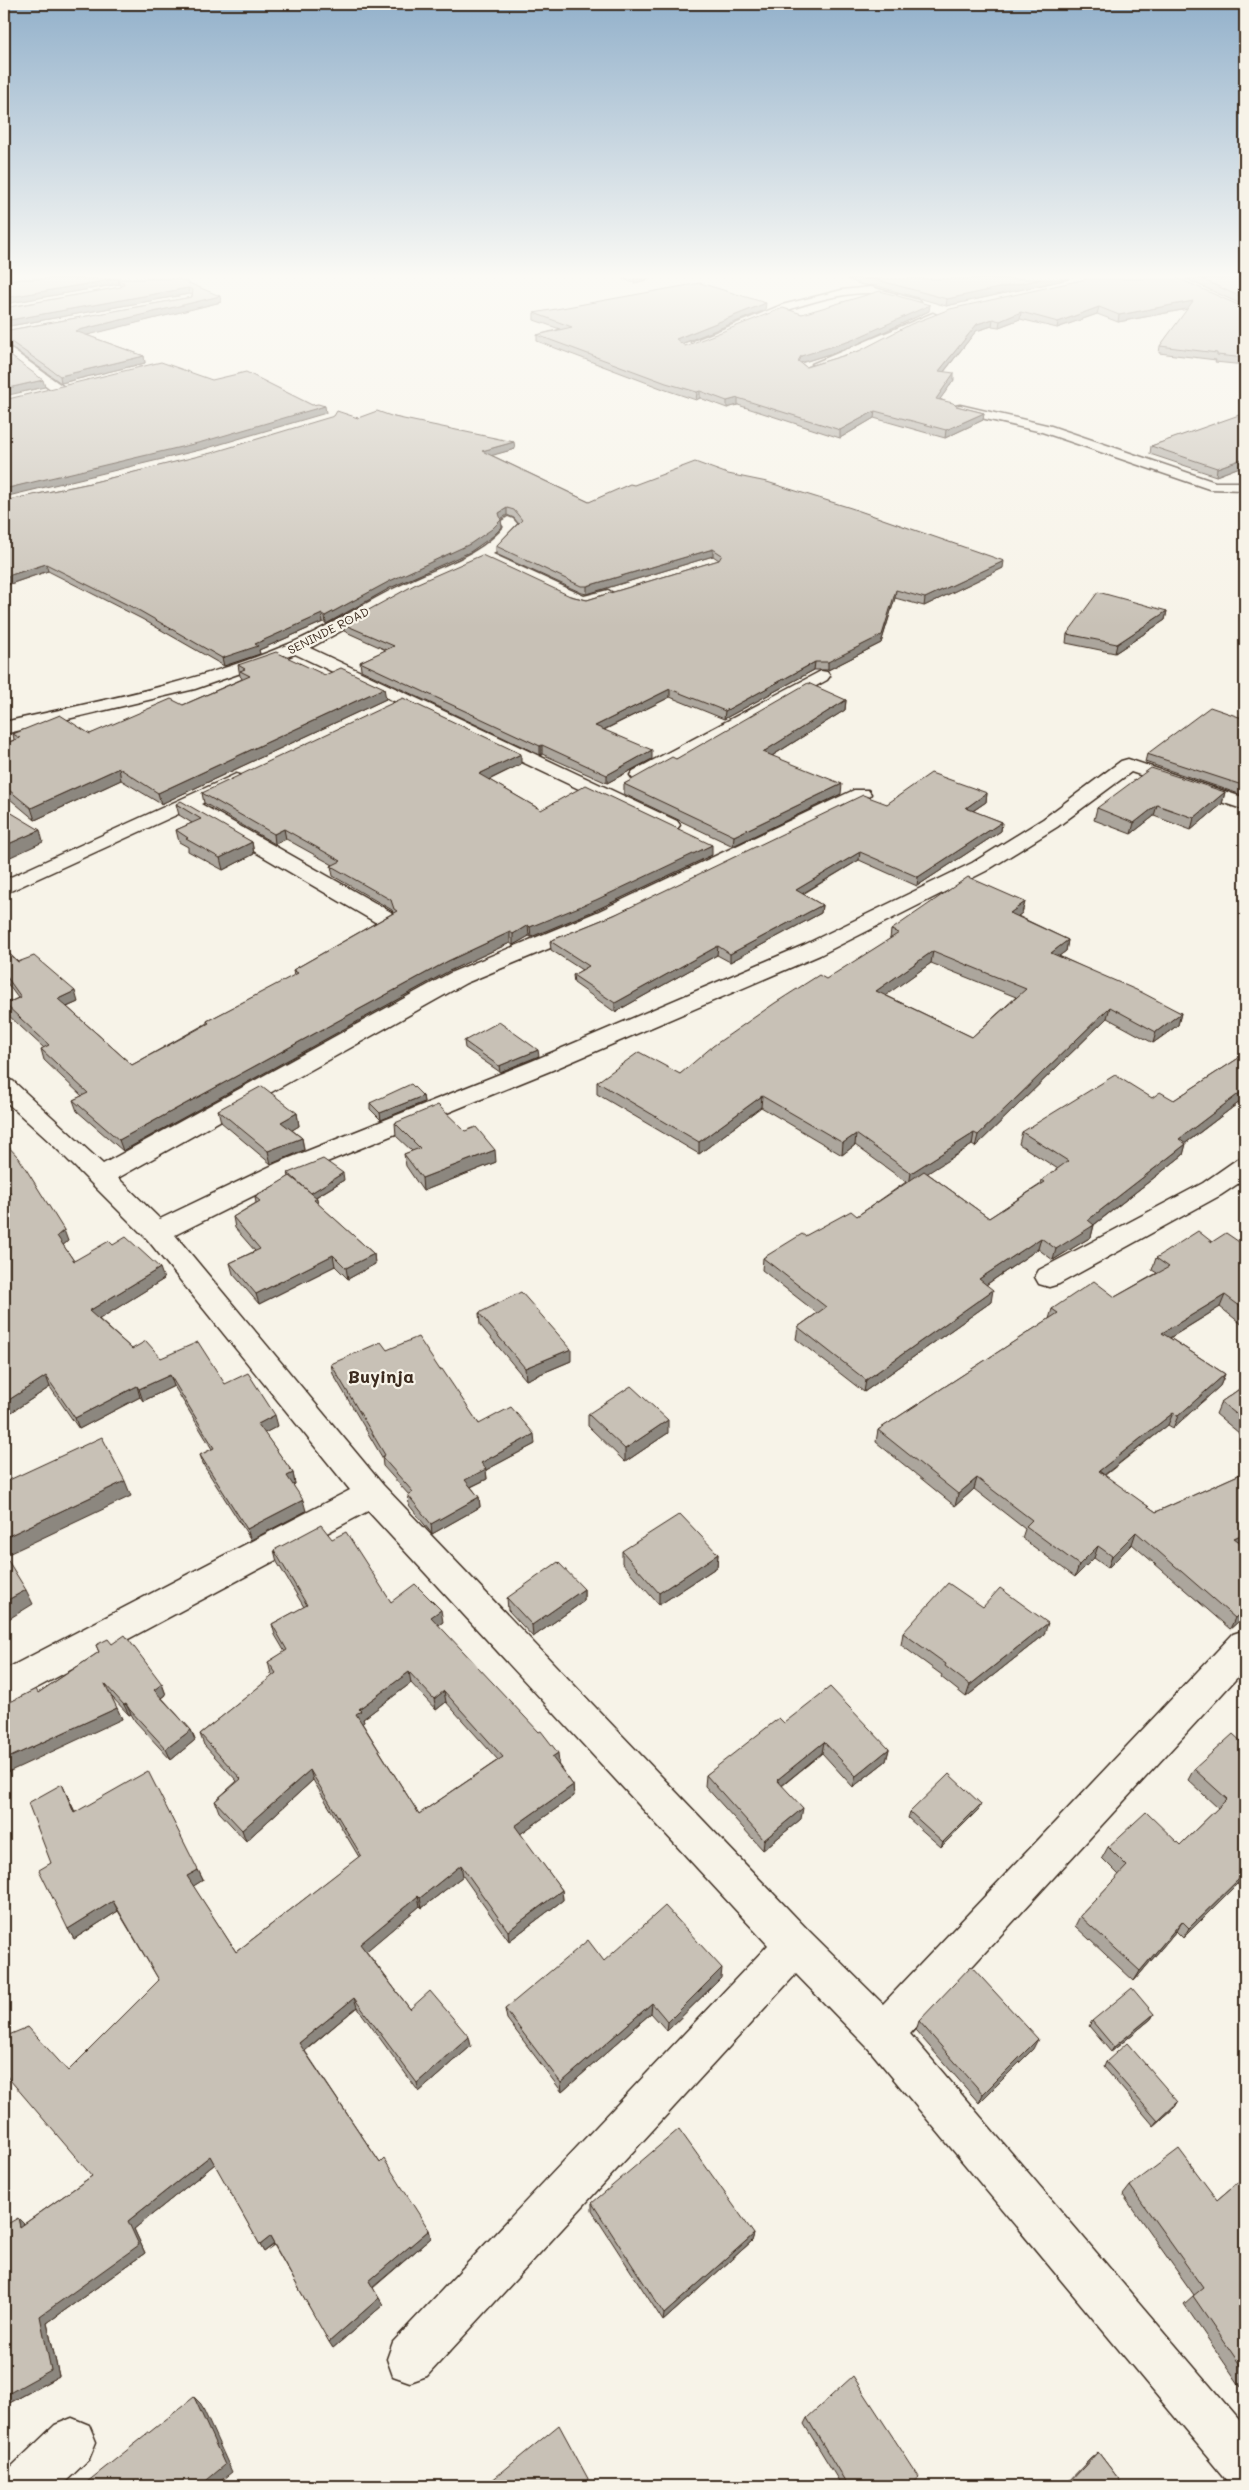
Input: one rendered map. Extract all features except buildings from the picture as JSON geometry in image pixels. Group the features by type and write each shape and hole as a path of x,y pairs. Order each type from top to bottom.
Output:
{"street":[{"path":"960,409 1046,429 1105,447 1214,486 1244,487"},
{"name":"SENINDE ROAD","path":"4,728 186,685 240,669 296,648 402,592 481,554 506,535 512,527 508,522"},
{"path":"481,554 582,601 594,600 621,591"},
{"path":"296,648 690,834"},
{"path":"606,794 820,676"},
{"path":"380,711 405,698"},
{"path":"157,1232 286,1169 542,1066 812,950 979,867 1050,823 1128,764 1245,804"},
{"path":"4,888 253,772"},
{"path":"101,1176 458,978 605,917 724,851 861,794"},
{"path":"185,803 383,917"},
{"path":"4,1087 101,1176 157,1232 372,1494 795,1945 883,2033 1245,2464"},
{"path":"1049,1277 1212,1189 1245,1166"},
{"path":"4,1688 372,1494"},
{"path":"883,2033 1245,1645"},
{"path":"410,2359 795,1945"},
{"path":"26,2486 72,2442"}],"district":[{"name":"Buyinja","path":"381,1376"}]}
